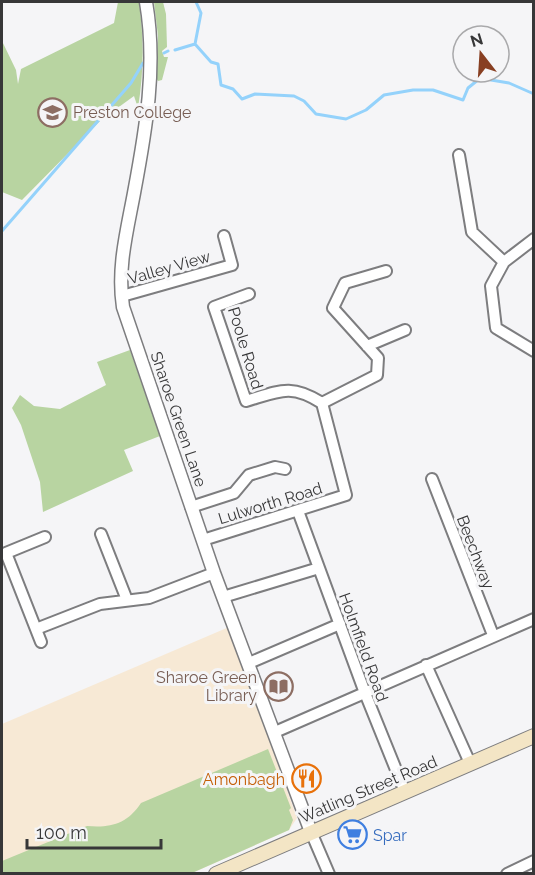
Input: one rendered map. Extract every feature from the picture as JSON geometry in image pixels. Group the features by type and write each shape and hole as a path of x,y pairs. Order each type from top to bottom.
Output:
{"main road":[{"name":"Watling Street Road","path":"216,873 534,736"}],"street":[{"name":"Sharoe Green Lane","path":"146,2 151,31 146,129 121,268 122,296 127,320 214,573 311,832"},
{"path":"459,155 472,232 504,262"},
{"name":"Valley View","path":"122,296 232,265 224,236"},
{"path":"534,239 504,262 491,286 496,328 534,351"},
{"path":"322,404 378,375 378,358 333,308 345,283 386,271"},
{"name":"Poole Road","path":"249,294 214,307 246,401 286,389 306,393 322,404"},
{"path":"368,346 405,330"},
{"name":"Lulworth Road","path":"203,540 346,495 322,404"},
{"path":"191,507 234,493 249,475 275,467 285,469"},
{"name":"Beechway","path":"432,479 493,636"},
{"name":"Holmfield Road","path":"298,511 365,693 405,792"},
{"path":"101,534 127,600"},
{"path":"41,642 6,553 45,537"},
{"path":"223,597 320,568"},
{"path":"36,629 99,604 149,598 214,573"},
{"path":"275,732 534,619"},
{"path":"249,663 340,624"},
{"path":"426,665 470,763"},
{"path":"311,832 329,873"},
{"path":"507,873 534,861"}],"shaded area":[{"path":"229,627 297,818 289,830 192,873 2,873 2,724"}],"green space":[{"name":"Preston College","path":"118,2 139,2 143,55 138,108 134,96 101,120 22,200 2,192 2,41 16,70 18,84 21,69 114,23"},
{"path":"154,2 163,2 166,14 167,47 162,51 164,57 168,57 162,80 158,81 156,78 158,36"},
{"path":"130,350 160,436 124,450 133,471 43,512 40,482 21,425 12,408 20,395 34,406 60,409 106,385 97,362"},
{"path":"268,749 291,808 289,810 293,820 289,830 192,873 2,873 2,861 87,826 118,823 130,816 141,803"}],"waterway":[{"path":"175,50 195,44 201,13 196,2"},
{"path":"195,44 211,62 218,64 221,85 233,89 242,99 255,94 294,96 304,101 316,114 346,119 366,110 384,95 413,90 433,90 463,100 468,88 484,75 491,80 509,83 534,94"},
{"path":"164,53 168,51"},
{"path":"2,231 131,83 143,63"}],"place":[{"name":"Preston College","path":"52,112"},
{"name":"Sharoe Green Library","path":"278,686"},
{"name":"Amonbagh","path":"306,779"},
{"name":"Spar","path":"352,835"}]}
